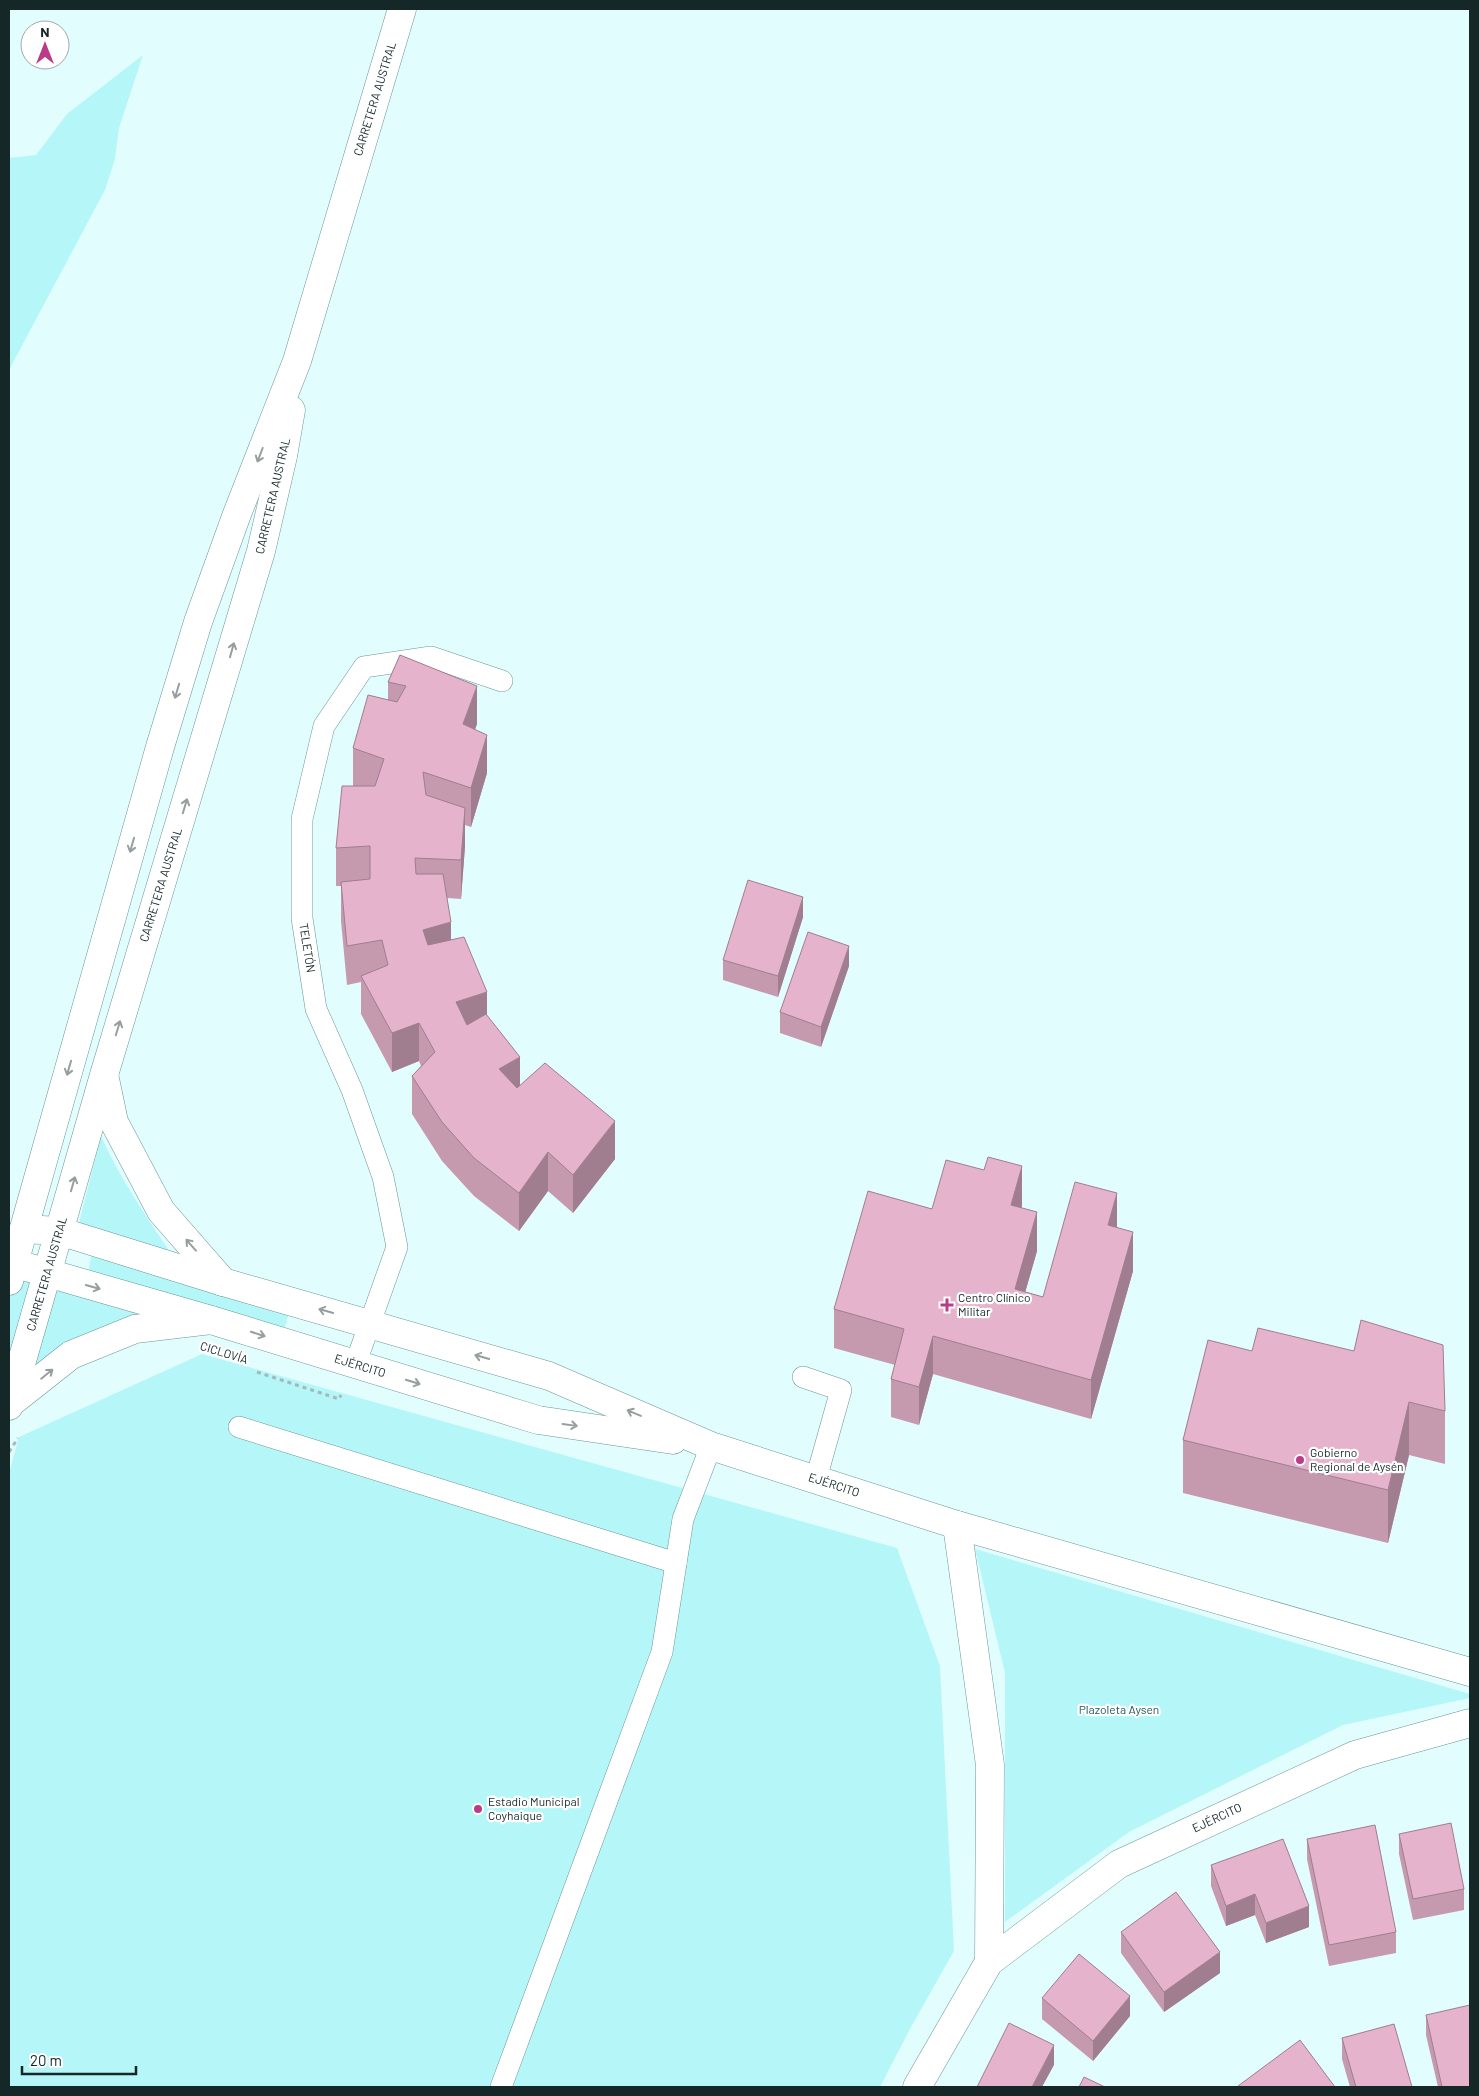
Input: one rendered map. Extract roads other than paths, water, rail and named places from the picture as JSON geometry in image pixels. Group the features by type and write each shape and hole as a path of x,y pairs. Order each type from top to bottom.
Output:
{"main road":[{"name":"CARRETERA AUSTRAL","path":"11,1272 157,757 198,622 237,514 297,361 402,9"},
{"name":"CARRETERA AUSTRAL","path":"9,1405 104,1075 261,551 283,456 297,361"},
{"path":"104,1075 114,1122 161,1211 223,1282"},
{"name":"EJÉRCITO","path":"24,1229 59,1231 223,1282 548,1376 711,1446 957,1525 1470,1672"},
{"name":"EJÉRCITO","path":"11,1272 46,1273 211,1320 538,1420 711,1446"},
{"path":"9,1405 71,1355 135,1329 211,1320"},
{"name":"EJÉRCITO","path":"957,1525 990,1765 989,1962"},
{"name":"EJÉRCITO","path":"917,2087 989,1962 1119,1864 1355,1755 1470,1723"}],"lane":[{"name":"TELETÓN","path":"355,1365 397,1247 383,1177 352,1090 316,1009 302,918 302,818 324,726 364,667 430,657 502,682"},
{"path":"803,1377 841,1390 816,1479"},
{"path":"239,1427 676,1563"},
{"path":"501,2087 662,1652 684,1518 711,1446"}],"place":[{"name":"Centro Clínico Militar","path":"947,1305"},
{"name":"Gobierno Regional de Aysén","path":"1300,1460"},
{"name":"Estadio Municipal Coyhaique","path":"478,1809"}],"park label":[{"name":"Plazoleta Aysen","path":"1119,1710"}]}
